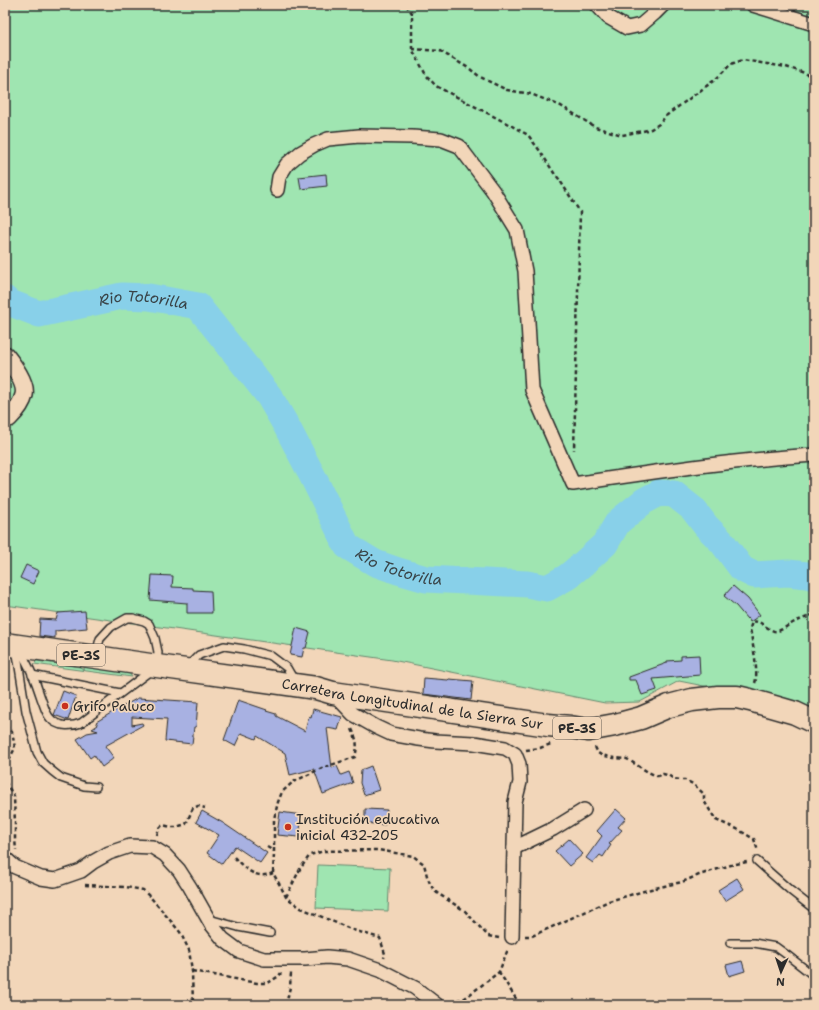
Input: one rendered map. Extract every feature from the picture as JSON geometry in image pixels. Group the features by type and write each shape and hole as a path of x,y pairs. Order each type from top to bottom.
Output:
{"highway":[{"name":"Carretera Longitudinal de la Sierra Sur","path":"10,645 297,685 333,693 588,730 641,718 669,706 692,700 718,697 738,697 750,700 795,713 814,722"}],"street":[{"path":"597,5 608,17 626,28 641,25 663,5"},
{"path":"753,5 814,24"},
{"path":"276,190 279,177 287,164 300,153 314,145 328,140 359,136 412,137 441,139 460,146 493,191 518,230 525,271 532,390 573,484 675,469 814,455"},
{"path":"5,355 20,376 23,382 25,394 17,410 9,418 5,419"},
{"path":"333,693 353,714 391,734 435,741 474,743 505,748 515,754 519,764 520,782 515,802 512,937"},
{"path":"514,848 553,829 584,810"},
{"path":"5,858 20,870 40,878 55,880 81,871 109,853 130,846 152,847 165,855 179,870 210,924 223,939 239,951 264,959 327,957 348,959 380,970 443,1004"}],"lane":[{"path":"10,645 24,658 45,710 50,718 56,723 66,726 75,726 81,723 157,666 158,652 155,638 149,624 144,621 127,618 111,627 100,639 96,657"},
{"path":"10,645 37,752 43,763 61,778 84,786 96,787"},
{"path":"185,670 199,655 224,646 244,649 271,656 287,668 297,685"},
{"path":"32,675 120,694"},
{"path":"758,861 791,891 814,909"},
{"path":"207,918 238,928 270,933"},
{"path":"730,943 754,943 776,948 787,954 814,976"}],"path":[{"path":"412,49 440,51 470,69 480,77 506,90 531,94 561,106 595,127 622,135 643,131 659,124 667,115 711,82 731,64 743,60 786,67 805,73 814,78"},
{"path":"738,697 746,689 754,685 756,681 750,628 752,622 755,620 758,621 769,630 776,631 784,629 791,624 814,614"},
{"path":"5,726 12,732 15,748 9,760 5,764"},
{"path":"352,729 357,748 354,757 322,768 293,782 282,792 274,820 273,873 286,897 301,908 336,924 380,938 385,954 380,970"},
{"path":"286,897 300,869 310,855 324,851 378,850 414,856 424,864 431,886 437,893 466,911 488,936 499,938 532,936 609,901 682,882 731,865 758,861 758,853 754,839 737,829 716,820 704,801 704,794 693,784 685,780 674,779 668,775 663,774 657,776 627,759 601,756 598,753 588,730"},
{"path":"5,782 14,796 15,839 20,870"},
{"path":"152,847 161,826 165,825 176,827 186,824 193,808 198,806 205,808"},
{"path":"267,847 274,851"},
{"path":"234,857 247,870 256,874 265,876 273,873"},
{"path":"55,880 87,885 126,887 143,890 180,932 189,950 192,971 193,1005"},
{"path":"443,1004 465,998 499,972 512,937"},
{"path":"192,971 237,980 268,983 279,976 292,958"},
{"path":"286,1005 290,987 292,958"},
{"path":"499,972 520,1005"}],"green space":[{"path":"5,5 814,5 814,708 679,681 640,702 605,703 392,660 5,605"},
{"path":"37,661 81,667 83,670 85,667 129,673 132,677 34,664"},
{"path":"318,865 390,868 388,911 316,908"}],"building":[{"path":"326,174 327,186 301,189 299,177"},
{"path":"26,565 39,571 33,584 20,578"},
{"path":"152,575 173,576 172,587 211,591 212,613 187,613 187,603 150,600"},
{"path":"733,586 748,599 760,615 750,622 736,606 724,596"},
{"path":"85,611 87,628 55,631 55,638 39,636 40,619 56,620 58,613"},
{"path":"296,628 310,632 302,657 290,655"},
{"path":"699,655 700,675 653,679 657,690 642,695 636,680 629,680 629,677 667,663 667,661 681,660 681,656"},
{"path":"424,678 473,681 471,700 423,694"},
{"name":"Grifo Paluco","path":"63,691 76,696 68,720 54,715"},
{"path":"138,698 198,702 196,727 194,727 192,744 165,741 167,719 132,717 132,725 142,723 143,725 105,746 114,758 102,767 94,755 90,758 77,739 87,733 98,731 92,729 98,725 96,722"},
{"path":"238,700 276,714 276,716 305,731 309,716 311,717 313,709 342,717 338,730 327,728 332,768 337,766 341,775 349,772 353,783 323,794 314,769 290,775 285,753 257,736 256,739 241,733 235,746 224,740"},
{"path":"371,766 379,790 364,795 360,783 361,770"},
{"path":"365,809 387,810 385,825 365,823"},
{"path":"616,809 626,818 618,827 622,830 609,844 611,845 603,857 600,855 593,863 586,858 602,836 597,831"},
{"path":"202,811 223,823 267,853 260,863 235,846 222,864 207,853 219,835 196,822"},
{"path":"280,812 302,815 299,837 277,835"},
{"path":"569,839 583,854 569,866 555,851"},
{"path":"737,878 744,889 725,901 718,890"},
{"path":"742,961 745,971 729,976 726,965"}],"waterway":[{"name":"Rio Totorilla","path":"5,299 8,302 39,314 122,296 149,297 198,306 269,396 287,427 347,546 375,563 398,571 426,579 527,584 547,588 567,577 585,562 605,544 618,522 644,501 659,493 674,494 693,509 706,526 722,542 742,569 754,575 788,573 814,577"}],"place":[{"name":"Grifo Paluco","path":"65,706"},
{"name":"Institución educativa inicial 432-205","path":"288,827"}]}
